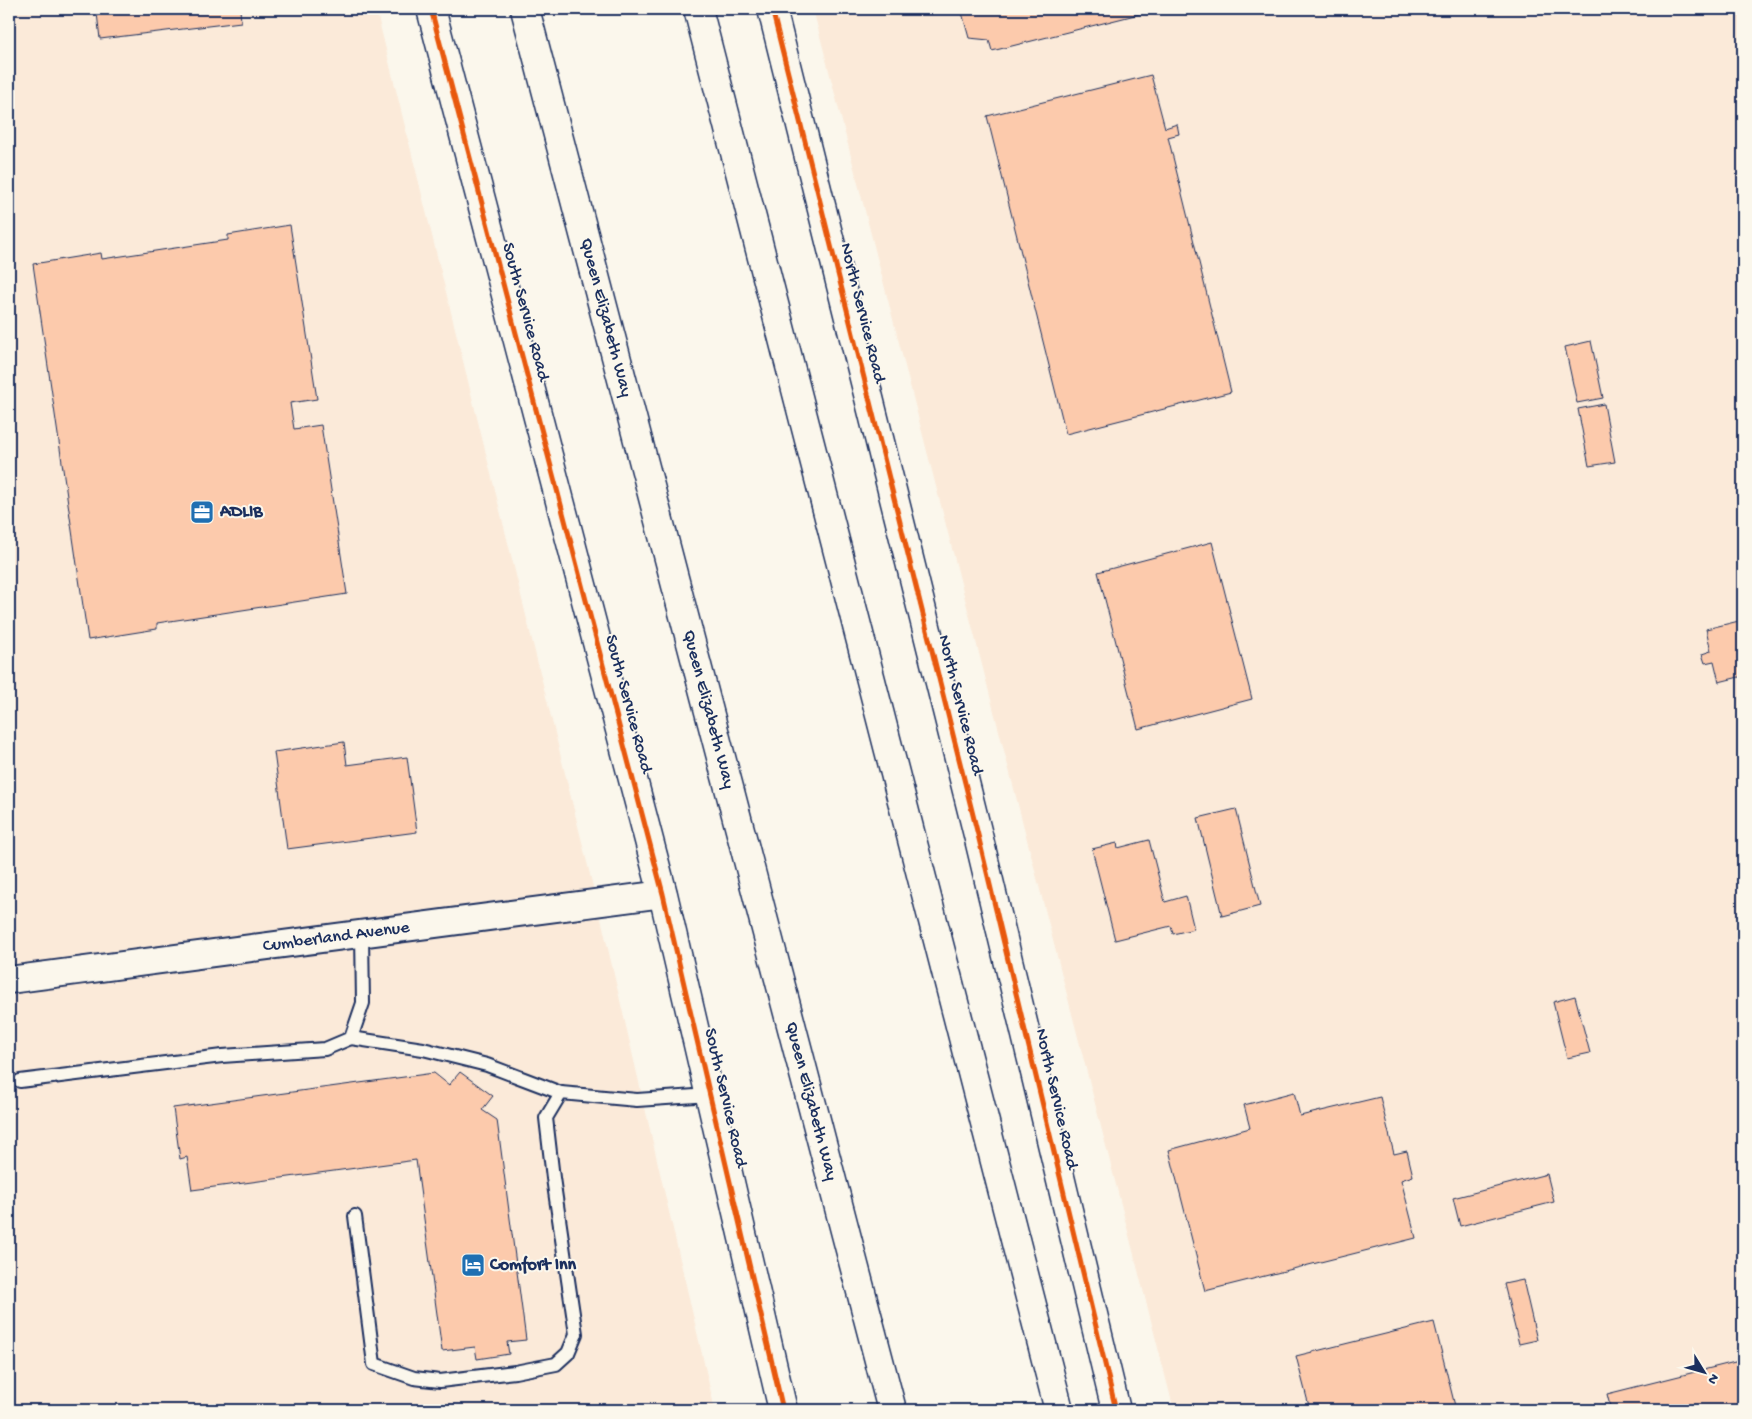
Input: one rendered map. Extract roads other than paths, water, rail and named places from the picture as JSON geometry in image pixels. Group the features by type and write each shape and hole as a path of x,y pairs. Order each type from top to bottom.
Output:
{"main road":[{"name":"South Service Road","path":"431,9 663,894 784,1410"},
{"name":"Queen Elizabeth Way","path":"524,9 892,1410"},
{"path":"698,9 1059,1410"},
{"name":"North Service Road","path":"772,9 969,797 1116,1410"}],"street":[{"name":"Cumberland Avenue","path":"9,980 663,894"}],"lane":[{"path":"351,1038 363,1003 362,934"},
{"path":"20,1081 222,1056 325,1050 351,1038 423,1049 487,1065 561,1093 637,1100 710,1095"},
{"path":"355,1216 374,1364 414,1378 440,1381 515,1372 556,1364 568,1352 576,1334 546,1118 561,1093"}],"place":[{"name":"ADLIB","path":"202,512"},
{"name":"Comfort Inn","path":"473,1265"}]}
